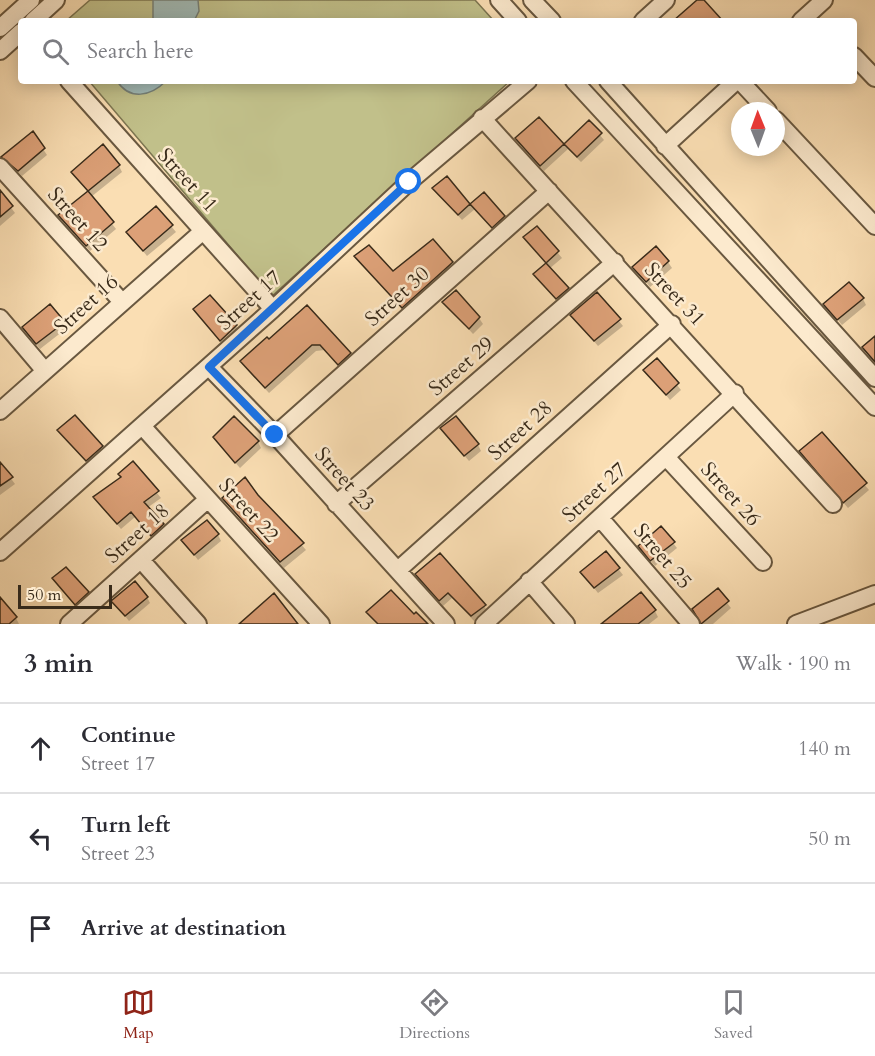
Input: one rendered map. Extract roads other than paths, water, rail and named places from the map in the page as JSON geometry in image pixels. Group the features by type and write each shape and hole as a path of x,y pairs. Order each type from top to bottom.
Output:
{"street":[{"path":"0,28 31,0"},
{"path":"36,18 56,0"},
{"path":"499,0 515,18"},
{"path":"532,0 549,18"},
{"path":"646,18 666,0"},
{"path":"0,51 18,35"},
{"path":"857,59 875,78"},
{"name":"Street 11","path":"72,84 273,309"},
{"name":"Street 17","path":"0,552 143,427 482,118 524,84"},
{"path":"577,84 875,407"},
{"path":"611,84 875,378"},
{"path":"665,146 735,84"},
{"path":"741,84 759,102"},
{"name":"Street 31","path":"482,118 735,393 833,504"},
{"path":"785,130 875,226"},
{"name":"Street 12","path":"0,167 122,302"},
{"name":"Street 30","path":"275,435 549,191"},
{"path":"701,216 715,201"},
{"name":"Street 16","path":"0,411 203,231"},
{"name":"Street 29","path":"336,504 615,262"},
{"path":"0,318 45,371"},
{"name":"Street 28","path":"398,570 672,324"},
{"name":"Street 23","path":"209,367 275,435 446,624"},
{"name":"Street 27","path":"484,624 735,393"},
{"name":"Street 22","path":"143,427 321,624"},
{"name":"Street 26","path":"666,457 763,562"},
{"name":"Street 18","path":"69,624 208,499"},
{"name":"Street 25","path":"600,518 691,624"},
{"path":"141,560 198,624"},
{"path":"529,581 566,624"},
{"path":"796,624 875,594"}],"water":[{"path":"153,0 198,0 199,11 196,18 153,18"},
{"path":"120,84 162,84 154,90 141,94 128,92"}]}
